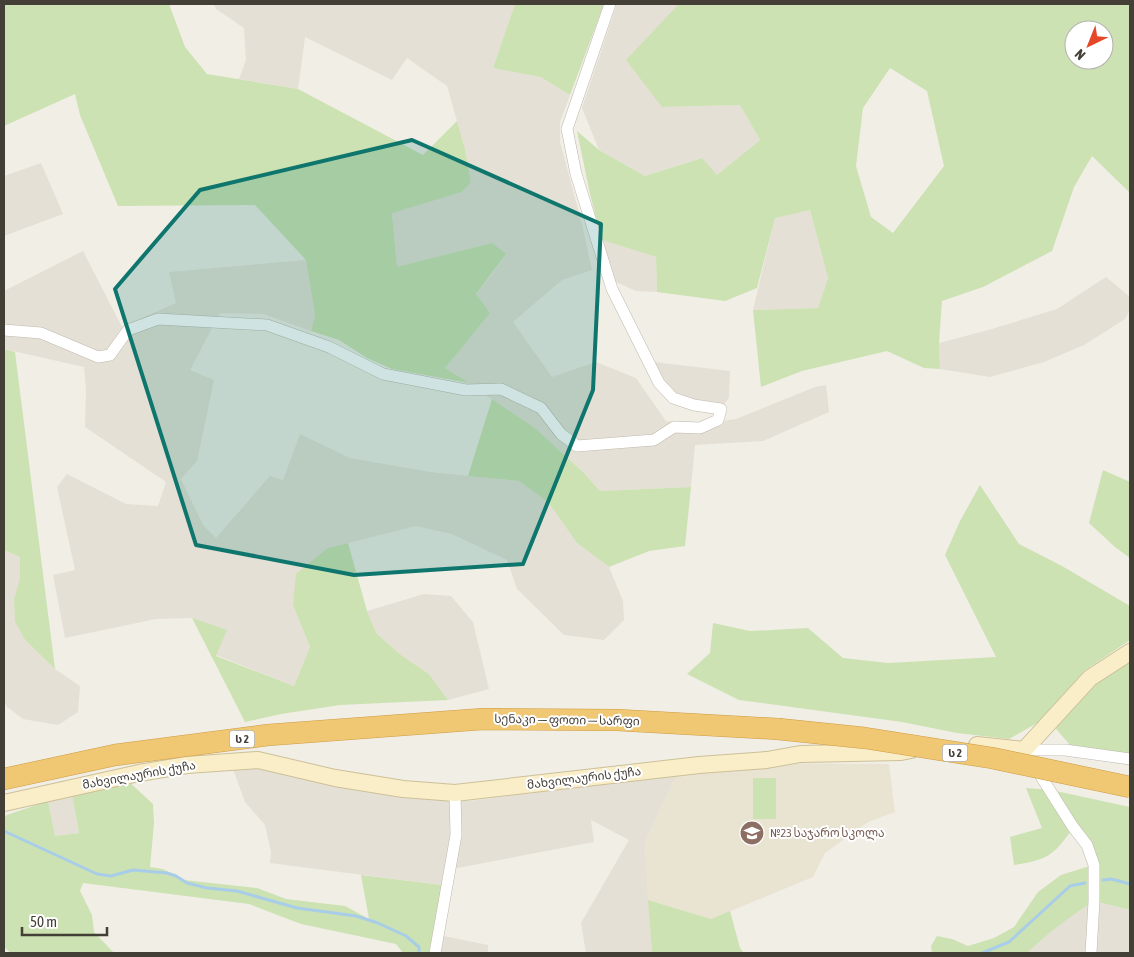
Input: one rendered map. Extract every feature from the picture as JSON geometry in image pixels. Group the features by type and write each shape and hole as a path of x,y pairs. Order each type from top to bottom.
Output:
{"highway":[{"name":"სენაკი — ფოთი — სარფი","path":"4,779 115,755 268,735 483,719 617,720 778,729 865,738 982,757 1130,787"}],"street":[{"path":"4,330 41,333 98,357 110,355 128,330 158,320 267,325 329,347 383,374 466,390 501,389 540,408 560,434 577,446 654,440 674,427 700,428 718,420 721,409 694,405 673,398 659,382 612,289 574,165 567,128 610,4"},
{"path":"1024,750 1090,678 1130,652"},
{"name":"მახვილაურის ქუჩა","path":"4,803 139,773 187,765 258,760 335,778 403,789 455,793 699,765 767,760 800,754 901,752 930,745 962,743 1024,750"},
{"path":"1024,750 1065,750 1130,759"},
{"path":"1024,750 1073,827 1087,845 1094,865 1091,953"},
{"path":"435,953 456,835 455,793"}],"highlighted area":[{"path":"412,140 601,224 593,390 523,564 354,575 196,545 115,289 200,190"}],"shaded area":[{"path":"214,4 515,4 493,68 541,76 570,95 560,122 560,142 592,270 562,280 513,322 552,377 596,362 636,378 666,421 701,424 736,419 815,387 826,385 829,412 763,441 695,445 691,487 600,491 584,473 535,428 445,368 490,313 476,295 506,255 492,243 397,268 392,212 462,192 471,182 465,149 447,86 407,58 392,80 305,37 298,89 239,79 246,60 244,28 216,9"},
{"path":"617,4 677,5 662,107 740,105 760,140 717,175 701,158 645,176 599,150 582,108"},
{"path":"41,163 63,214 4,236 4,176"},
{"path":"810,210 828,278 818,308 753,310 775,217"},
{"path":"602,240 656,257 657,292 636,291 609,279"},
{"path":"83,251 122,327 176,303 169,272 306,260 315,315 311,331 263,314 220,313 190,370 214,380 197,461 181,479 203,525 216,538 270,476 283,480 300,434 350,458 430,472 519,481 548,502 577,543 609,567 623,601 624,620 604,640 564,635 517,589 507,560 452,534 416,526 328,548 293,605 310,647 294,686 216,655 192,618 156,619 65,638 53,575 75,570 57,487 67,474 126,504 158,506 166,482 85,427 86,390 84,367 4,349 4,291"},
{"path":"1106,277 1130,297 1130,310 1125,319 1084,345 1044,362 990,377 940,369 939,343 1057,309"},
{"path":"654,362 730,371 729,398 721,408 684,406 669,388"},
{"path":"4,550 20,557 20,578 14,599 15,622 25,640 55,669 80,686 78,712 58,725 23,719 7,707 4,701"},
{"path":"424,594 451,596 473,622 489,689 448,700 429,674 401,655 376,633 367,611"},
{"name":"№23 საჯარო სკოლა","path":"765,763 889,764 895,812 868,822 825,853 813,877 711,919 648,900 645,843 678,771"},
{"path":"266,766 411,796 469,801 580,787 678,771 645,843 652,953 586,953 581,923 629,840 591,820 594,842 452,869 449,886 270,863 271,852 265,825 245,802 233,769"},
{"path":"72,795 79,833 55,836 48,801"},
{"path":"1094,901 1130,910 1130,953 1027,953 1070,916"},
{"path":"439,935 488,945 488,953 435,953"}],"green space":[{"path":"4,4 169,4 185,47 207,74 298,89 423,155 457,121 465,149 471,182 462,192 392,213 397,267 492,243 506,254 476,294 490,313 445,368 469,383 392,369 367,358 339,340 311,331 315,315 306,260 255,205 118,206 80,115 75,94 4,126"},
{"path":"515,4 604,4 570,95 541,77 493,68"},
{"path":"676,4 1130,4 1130,193 1092,156 1074,187 1052,251 983,287 942,301 939,343 940,369 924,368 887,351 802,371 761,387 753,310 818,308 828,278 810,210 775,218 757,288 725,301 657,292 656,257 602,240 577,131 599,150 645,176 702,158 717,175 760,140 740,105 662,107 626,60 677,6","holes":["890,68 927,91 944,166 893,233 871,217 856,166 863,108"]},
{"path":"4,349 15,352 55,669 25,640 15,622 14,599 20,578 20,557 4,550"},
{"path":"492,399 535,428 584,473 600,491 691,487 685,546 649,551 609,567 577,543 548,502 519,481 468,476"},
{"path":"1103,470 1130,482 1130,558 1089,523"},
{"path":"980,485 1019,544 1062,566 1130,606 1130,640 1084,671 1046,718 1009,739 957,733 902,722 739,700 687,674 710,653 713,623 750,631 808,628 843,658 888,663 996,657 945,555 960,521"},
{"path":"348,543 367,611 376,633 401,655 429,674 448,700 340,705 281,714 245,722 192,618 227,630 216,656 294,686 310,647 293,605 296,574 328,548"},
{"path":"1130,652 1130,755 1071,746 1050,722"},
{"path":"753,778 776,778 776,819 753,819"},
{"path":"128,781 153,804 154,823 150,867 163,869 184,880 257,888 286,899 345,906 369,919 361,875 449,886 435,953 403,953 396,944 301,924 249,904 83,883 80,891 92,915 94,932 114,953 11,953 4,947 4,816 48,801 55,836 79,833 72,795"},
{"path":"1026,788 1051,790 1130,807 1130,910 1094,901 1059,925 1027,953 932,953 931,946 937,936 952,939 968,946 994,938 1014,927 1038,892 1061,875 1093,865 1073,828 1061,844 1049,855 1035,861 1014,865 1010,837 1042,828"},
{"path":"648,900 711,919 730,911 740,948 744,953 652,953"}],"waterway":[{"path":"4,831 97,874 111,876 133,870 167,873 187,883 207,888 237,891 297,908 356,916 378,923 406,936 419,947 419,953"},
{"path":"1103,880 1111,879 1130,884"},
{"path":"982,953 1009,942 1070,886 1085,883"}],"place":[{"name":"№23 საჯარო სკოლა","path":"752,833"}]}
